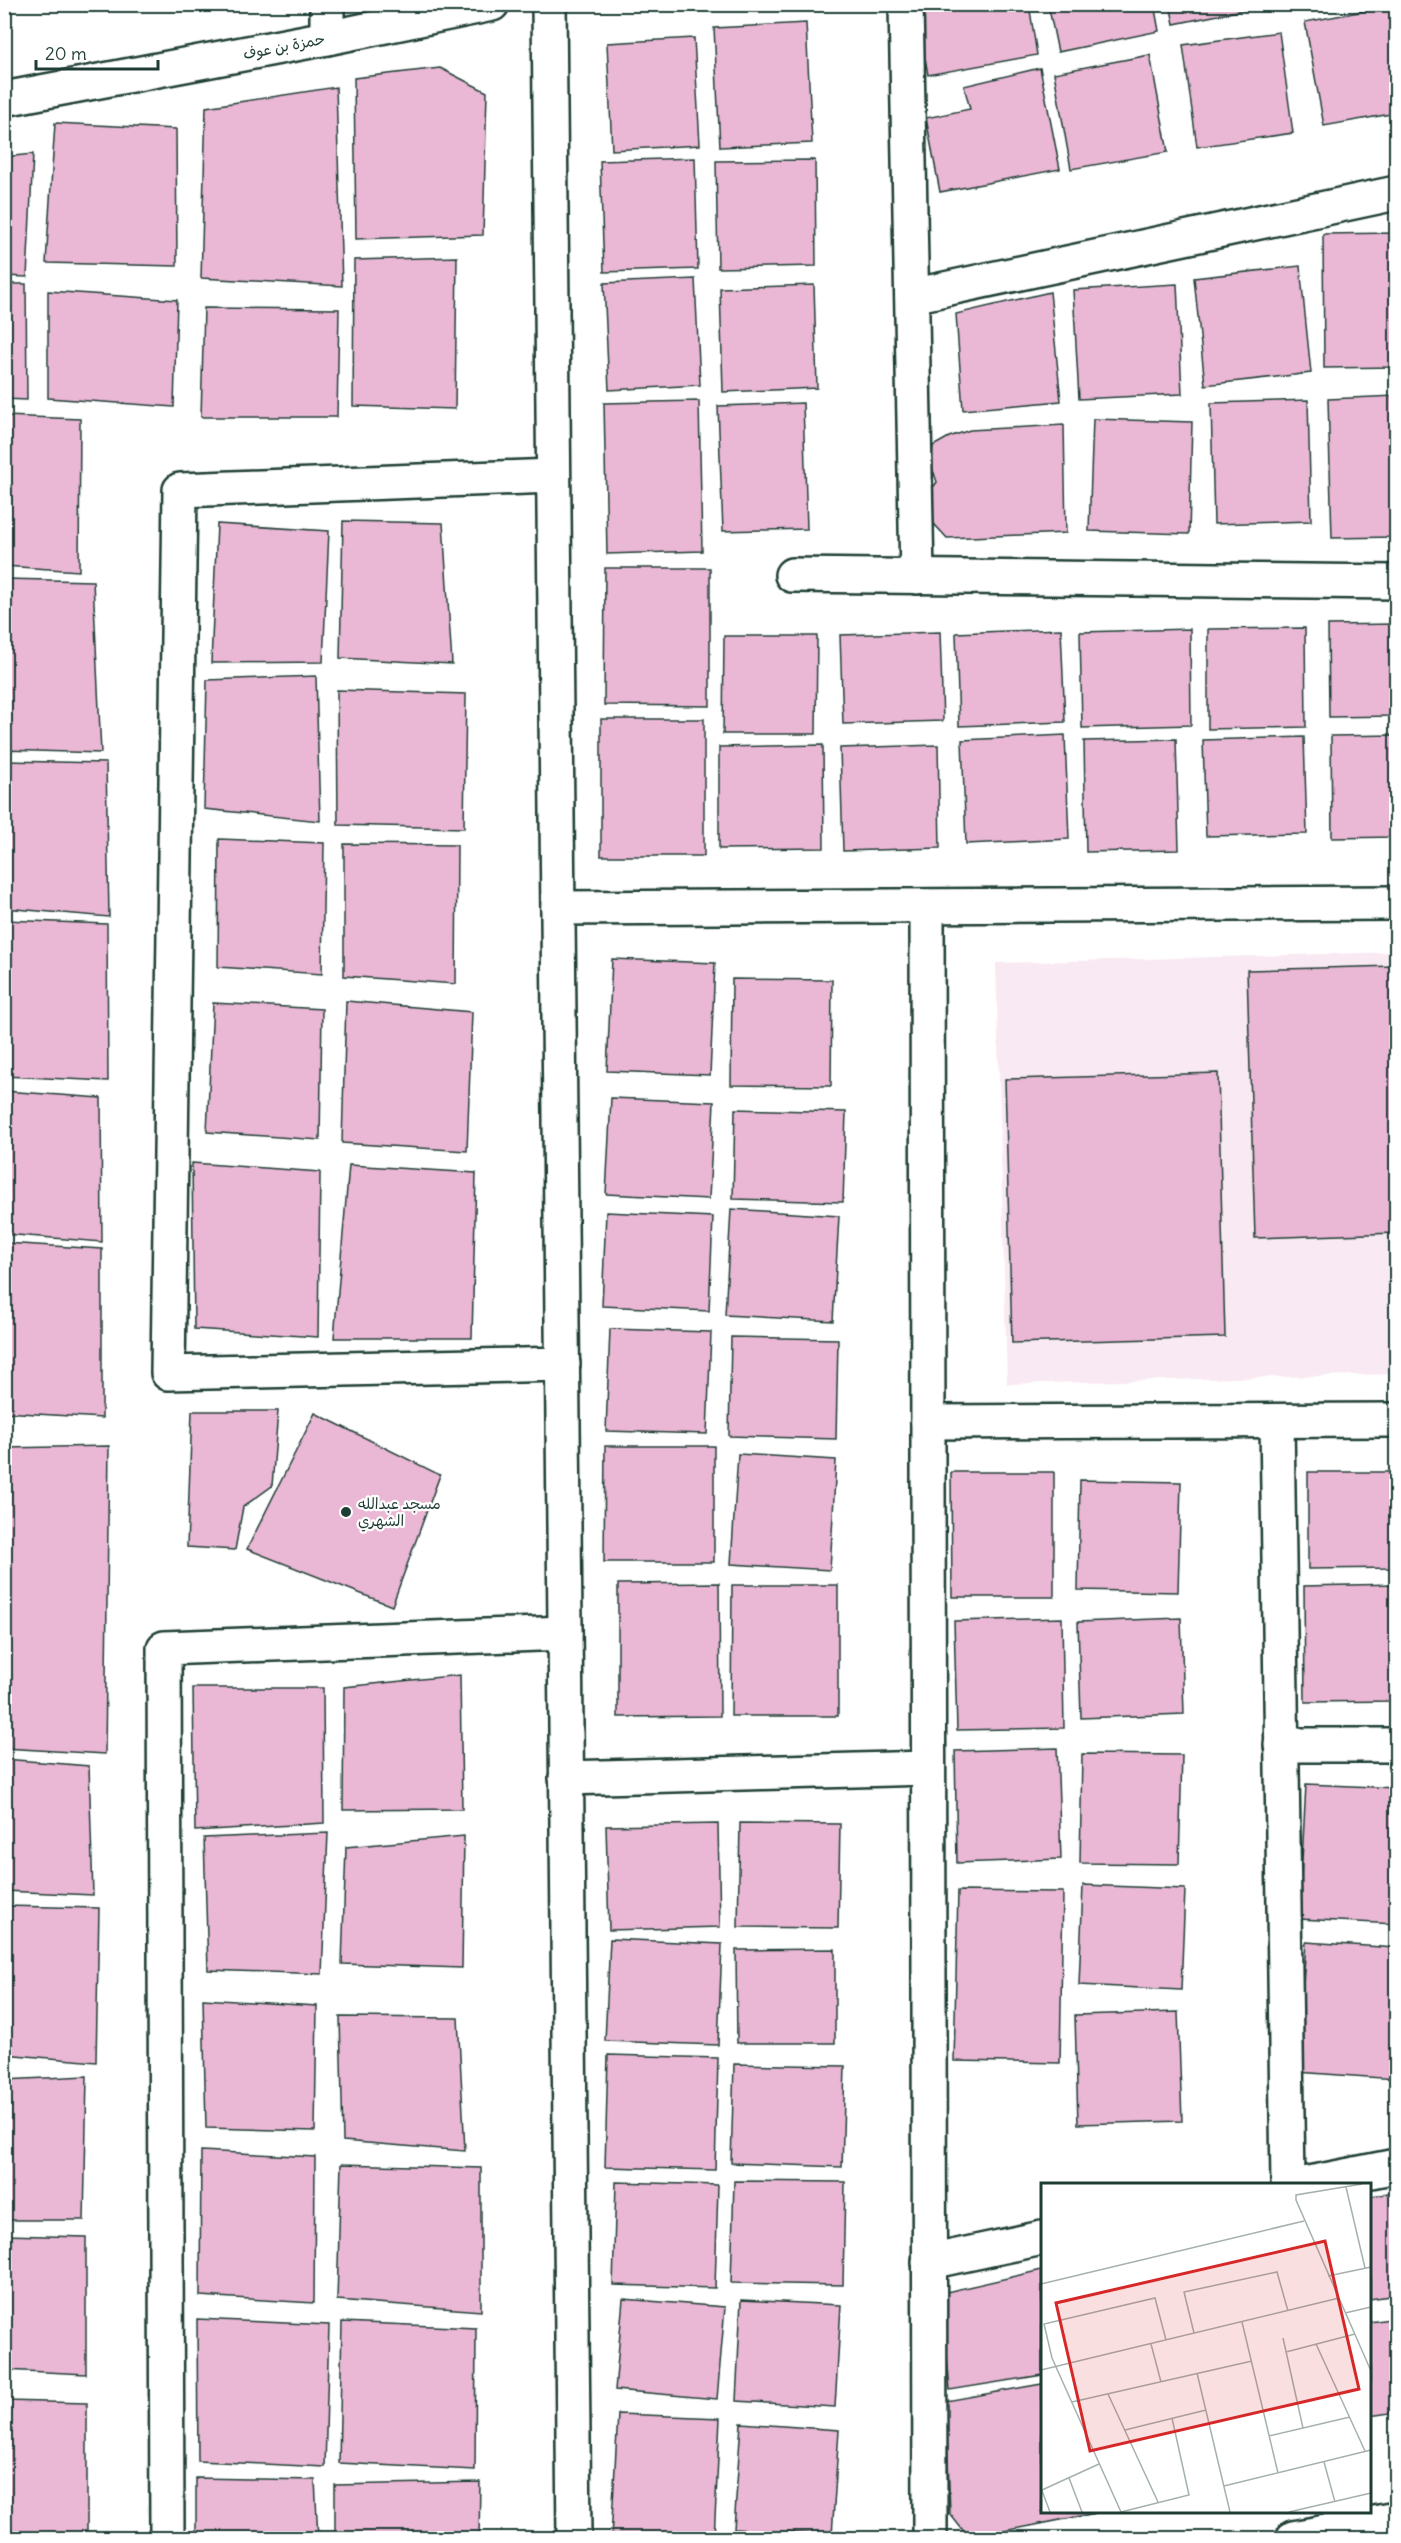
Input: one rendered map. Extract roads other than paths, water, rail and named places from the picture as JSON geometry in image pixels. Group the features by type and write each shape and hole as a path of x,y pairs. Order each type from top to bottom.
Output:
{"street":[{"path":"327,4 327,38"},
{"name":"حمزة بن عوف","path":"4,99 327,38 492,4"},
{"path":"549,4 574,2538"},
{"path":"906,4 917,577"},
{"path":"912,296 1396,193"},
{"path":"553,476 180,490 168,1373 563,1364"},
{"path":"792,575 1396,582"},
{"path":"558,908 1396,903"},
{"path":"927,906 930,2538"},
{"path":"1277,1420 1288,2183"},
{"path":"928,1422 1396,1420"},
{"path":"167,2538 164,1648 565,1633"},
{"path":"1281,1745 1396,1745"},
{"path":"566,1778 928,1768"},
{"path":"1310,2183 1396,2166"},
{"path":"929,2262 1041,2238"},
{"path":"1293,2538 1396,2518"}],"place":[{"name":"مسجد عبدالله الشهري","path":"346,1512"}]}
